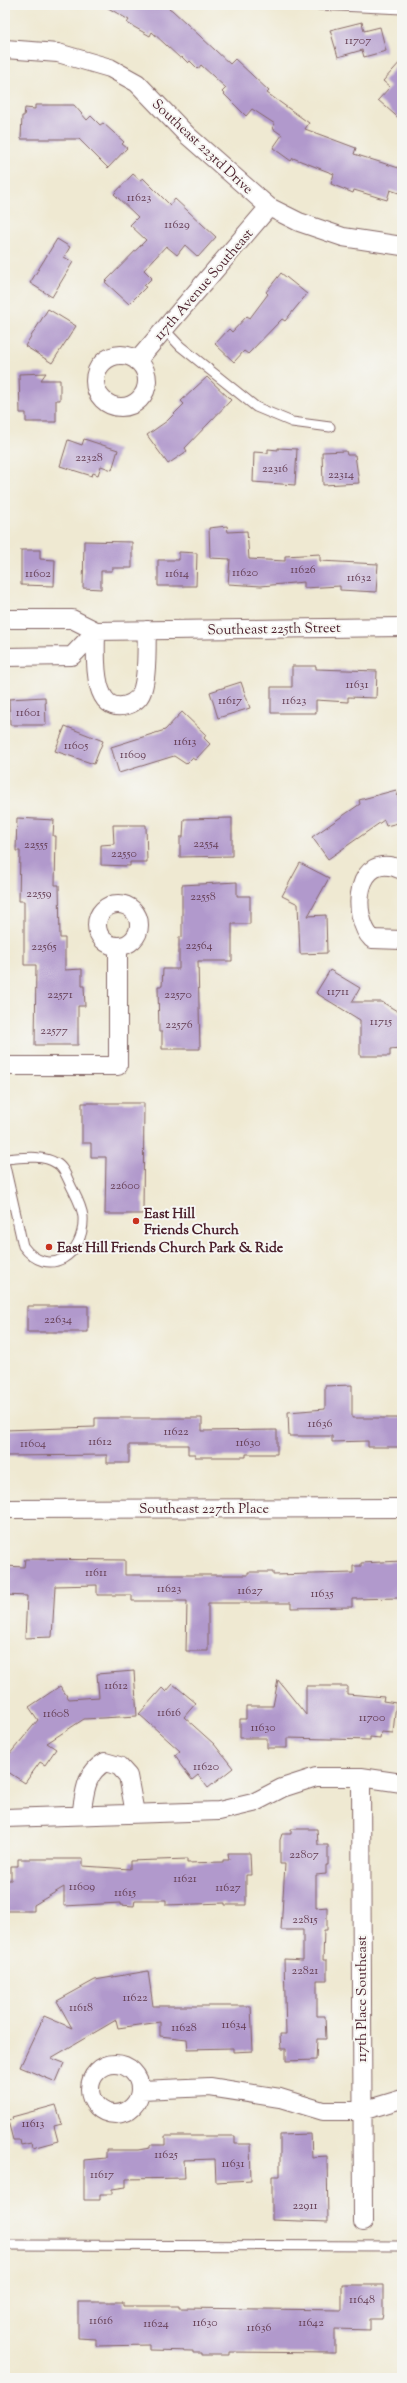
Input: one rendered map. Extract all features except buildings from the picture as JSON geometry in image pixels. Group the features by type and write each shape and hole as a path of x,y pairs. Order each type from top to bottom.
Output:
{"street":[{"name":"Southeast 223rd Drive","path":"5,49 65,54 110,68 137,84 187,135 269,207 298,222 343,237 402,246"},
{"name":"117th Avenue Southeast","path":"137,361 269,207"},
{"name":"Southeast 225th Street","path":"5,619 72,619 96,631 402,627"},
{"path":"96,631 96,674 99,688 110,703 117,706 134,702 143,687 147,630"},
{"path":"5,657 72,656 96,631"},
{"path":"402,870 384,865 374,868 366,875 361,887 362,924 367,933 372,939 402,940"},
{"path":"5,1066 118,1066 118,946"},
{"name":"Southeast 227th Place","path":"5,1509 402,1508"},
{"path":"81,1815 87,1783 94,1768 105,1762 119,1766 128,1776 135,1814"},
{"path":"5,1818 220,1811 253,1803 282,1788 316,1777 361,1777 402,1783"},
{"name":"117th Place Southeast","path":"361,1777 362,2222"},
{"path":"141,2090 210,2087 280,2098 323,2111 362,2111 402,2099"}],"lane":[{"path":"319,5 402,9"},
{"path":"164,329 180,346 256,407 292,422 330,427"},
{"path":"5,1159 46,1158 58,1163 63,1169 81,1206 83,1218 81,1234 76,1248 69,1257 52,1262 30,1257 23,1246 5,1166"},
{"path":"5,2245 402,2246"}],"place":[{"name":"East Hill Friends Church","path":"136,1221"},
{"name":"East Hill Friends Church Park & Ride","path":"49,1247"}]}
